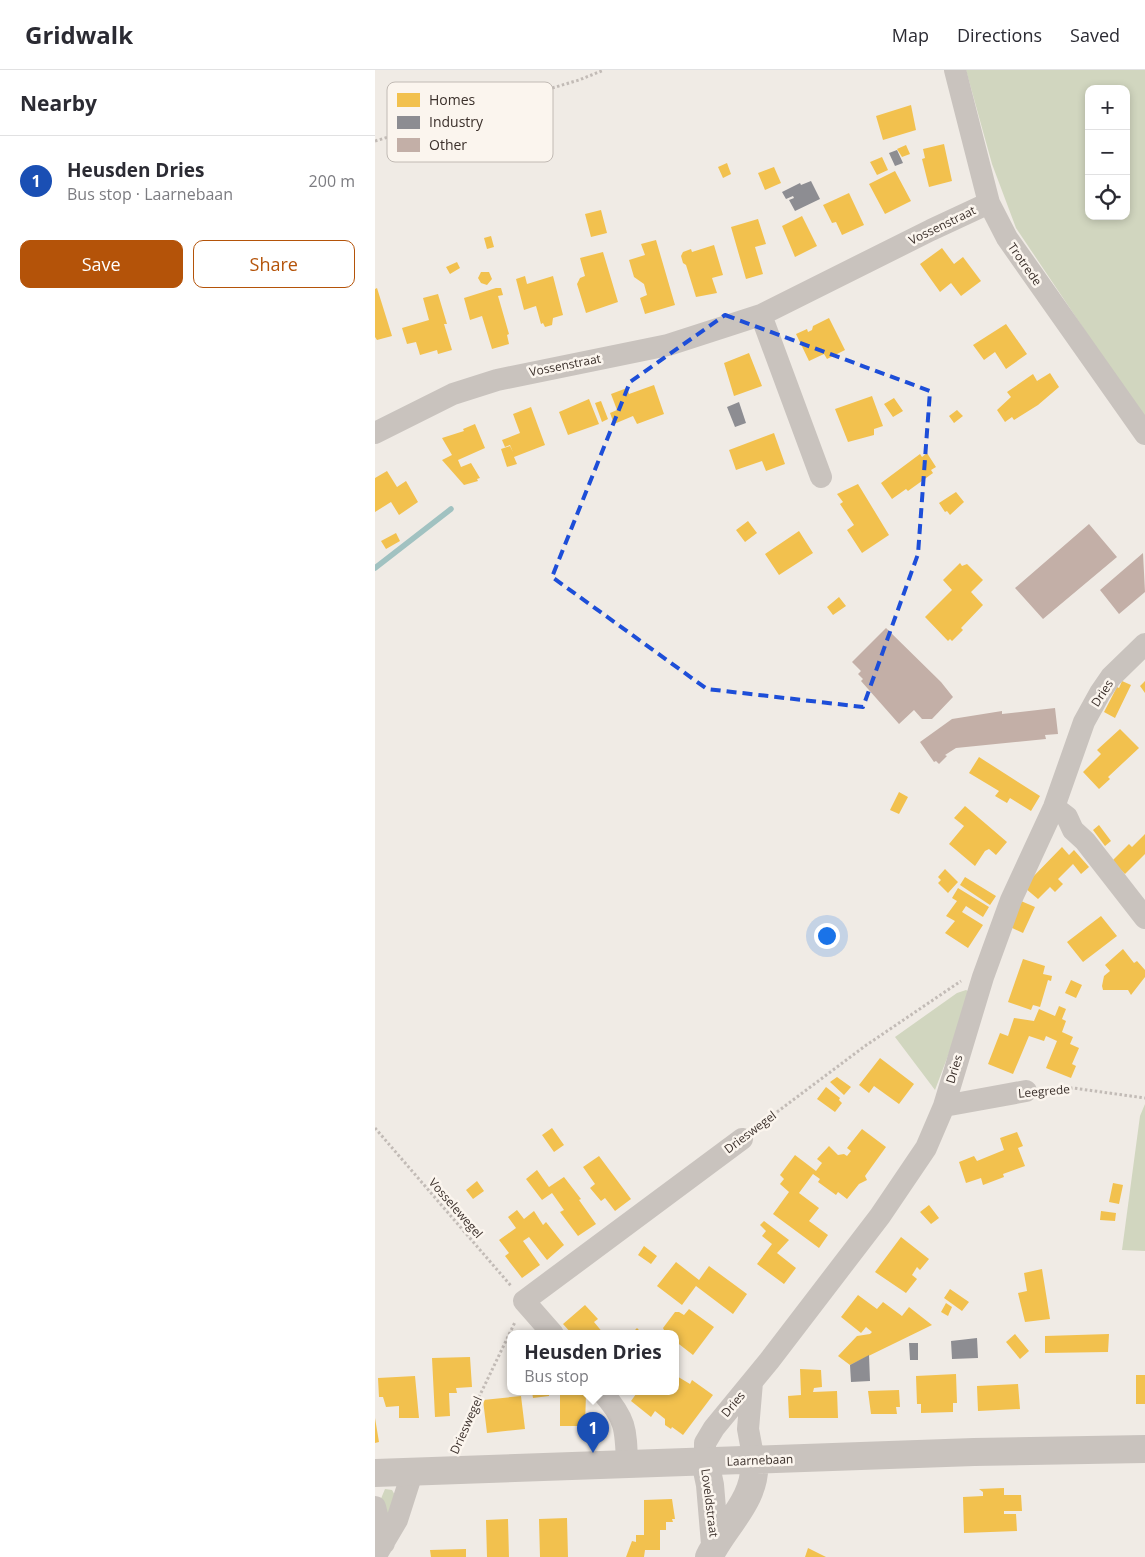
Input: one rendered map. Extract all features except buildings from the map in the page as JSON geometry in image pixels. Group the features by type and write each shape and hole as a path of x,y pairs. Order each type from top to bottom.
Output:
{"street":[{"name":"Trotrede","path":"955,70 989,203 1007,238 1145,434"},
{"name":"Vossenstraat","path":"375,433 453,394 497,380 535,370 668,345 761,315 989,203"},
{"path":"761,315 821,477"},
{"name":"Dries","path":"705,1462 704,1446 714,1428 752,1382 888,1204 926,1148 944,1106 983,977 1011,900 1054,807 1085,722 1100,693 1129,658 1145,644"},
{"path":"1054,807 1067,817 1073,830 1085,841 1145,918"},
{"path":"1043,832 1073,830"},
{"name":"Leegrede","path":"944,1106 1027,1091"},
{"name":"Drieswegel","path":"524,1301 742,1139"},
{"path":"524,1301 549,1330"},
{"path":"752,1382 748,1428 754,1461"},
{"path":"604,1395 625,1424 627,1464"},
{"name":"Laarnebaan","path":"375,1473 413,1470 754,1461 974,1452 1145,1449"},
{"name":"Loveldstraat","path":"712,1550 737,1517 755,1473 754,1461"},
{"name":"Loveldstraat","path":"705,1462 710,1485 712,1550"},
{"path":"380,1550 397,1520 413,1470"},
{"path":"375,1507 380,1550"}],"path":[{"path":"553,88 604,70"},
{"path":"375,141 387,137"},
{"name":"Drieswegel","path":"742,1139 865,1046 967,977 983,977"},
{"name":"Leegrede","path":"1027,1091 1073,1088 1145,1098"},
{"name":"Vosselewegel","path":"375,1128 524,1301"},
{"name":"Drieswegel","path":"510,1330 524,1301"},
{"name":"Drieswegel","path":"448,1469 460,1435 507,1337"}],"highlighted area":[{"path":"725,315 930,391 918,554 863,707 707,689 552,577 630,382"}],"green space":[{"path":"966,70 1145,70 1145,420 1016,228 992,164"},
{"path":"966,990 970,992 968,1003 935,1090 895,1037 957,993"},
{"path":"1145,1104 1145,1251 1122,1250 1140,1116"},
{"path":"385,1489 392,1490 396,1497 386,1526 380,1501"}],"waterway":[{"path":"375,568 451,509"}],"place":[{"name":"Heusden Dries","path":"593,1453"}]}
